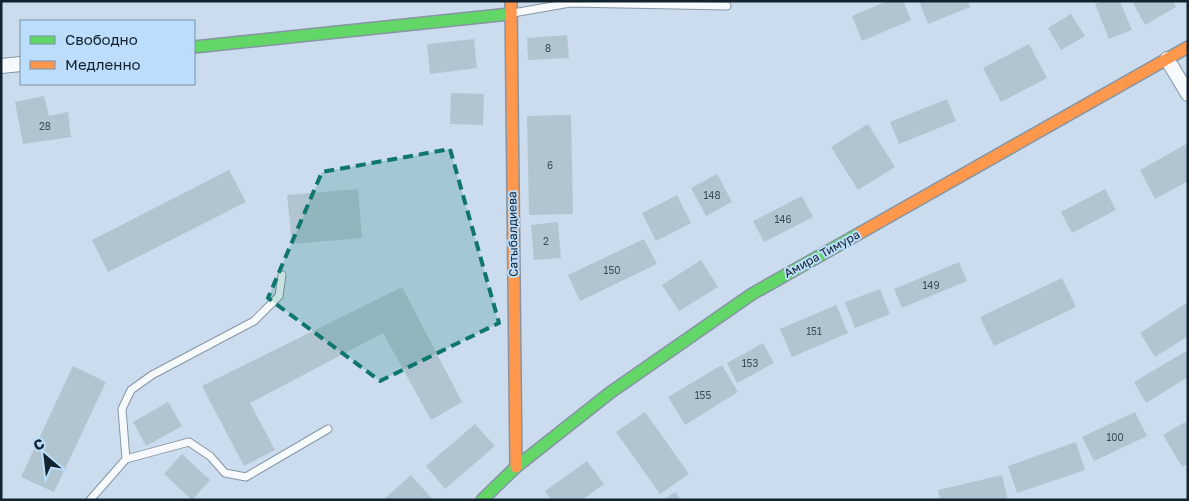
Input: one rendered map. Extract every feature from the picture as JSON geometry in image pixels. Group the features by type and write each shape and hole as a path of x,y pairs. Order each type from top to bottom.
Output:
{"street":[{"name":"Сатыбалдиева","path":"511,1 516,468"},
{"path":"195,46 510,14"},
{"name":"Амира Тимура","path":"482,500 516,468 612,392 752,294 1188,47"},
{"path":"1167,59 1188,94"},
{"path":"1,66 20,64"}],"lane":[{"path":"510,14 570,3 726,6"},
{"path":"126,459 122,409 131,390 152,375 254,321 279,296 282,275"},
{"path":"90,500 126,459 189,442 210,456 225,473 246,477 328,429"}],"highlighted area":[{"path":"450,149 499,323 380,381 268,298 322,172"}],"building":[{"path":"887,1 903,1 911,20 862,41 852,16"},
{"path":"919,1 968,1 970,7 928,24"},
{"path":"1102,1 1120,1 1132,30 1109,39 1095,4"},
{"path":"1132,1 1173,1 1176,7 1145,25"},
{"path":"1071,14 1085,36 1061,50 1048,28"},
{"path":"567,35 569,58 528,60 527,38"},
{"path":"474,39 477,68 430,74 427,44"},
{"path":"1029,44 1047,78 1001,102 983,68"},
{"path":"451,93 484,94 483,125 450,124"},
{"path":"44,96 49,116 68,112 71,137 23,144 15,102"},
{"path":"947,99 956,121 899,144 890,122"},
{"path":"571,115 573,214 529,215 527,116"},
{"path":"868,124 895,167 858,190 831,147"},
{"path":"1188,143 1188,181 1155,199 1140,170"},
{"path":"229,170 246,202 108,272 92,240"},
{"path":"717,174 732,202 706,216 691,188"},
{"path":"358,189 362,238 292,244 287,195"},
{"path":"1105,189 1116,210 1072,233 1061,212"},
{"path":"677,195 691,223 656,241 642,213"},
{"path":"802,196 813,217 764,242 753,221"},
{"path":"558,222 561,258 534,260 531,225"},
{"path":"644,239 657,264 580,301 568,275"},
{"path":"701,260 718,287 679,311 662,285"},
{"path":"959,262 967,281 902,308 894,289"},
{"path":"1062,278 1076,307 994,346 980,317"},
{"path":"402,287 462,402 431,420 383,333 250,403 275,450 244,466 202,386"},
{"path":"880,289 890,314 855,328 845,302"},
{"path":"1188,302 1188,336 1155,357 1140,333"},
{"path":"836,305 848,333 792,357 780,329"},
{"path":"763,343 774,363 737,383 727,363"},
{"path":"1188,350 1188,377 1146,403 1134,382"},
{"path":"722,365 738,392 685,425 668,397"},
{"path":"73,366 106,382 54,492 21,477"},
{"path":"168,402 182,426 146,446 133,422"},
{"path":"645,412 689,474 660,494 616,432"},
{"path":"1135,412 1147,436 1094,461 1082,437"},
{"path":"1185,422 1188,427 1188,464 1182,467 1163,435"},
{"path":"475,424 495,446 445,489 426,466"},
{"path":"1076,442 1085,470 1017,493 1008,466"},
{"path":"182,454 210,480 192,500 164,474"},
{"path":"587,461 604,484 582,500 551,500 545,491"},
{"path":"411,475 433,500 383,500"},
{"path":"1002,475 1008,500 940,500 938,490"},
{"path":"676,492 680,500 662,500"}],"traffic: fast":[{"path":"195,47 510,14"},
{"path":"482,500 516,467 611,392 752,294 860,233"}],"traffic: slow":[{"path":"511,1 516,467"},
{"path":"860,233 1188,47"}]}
